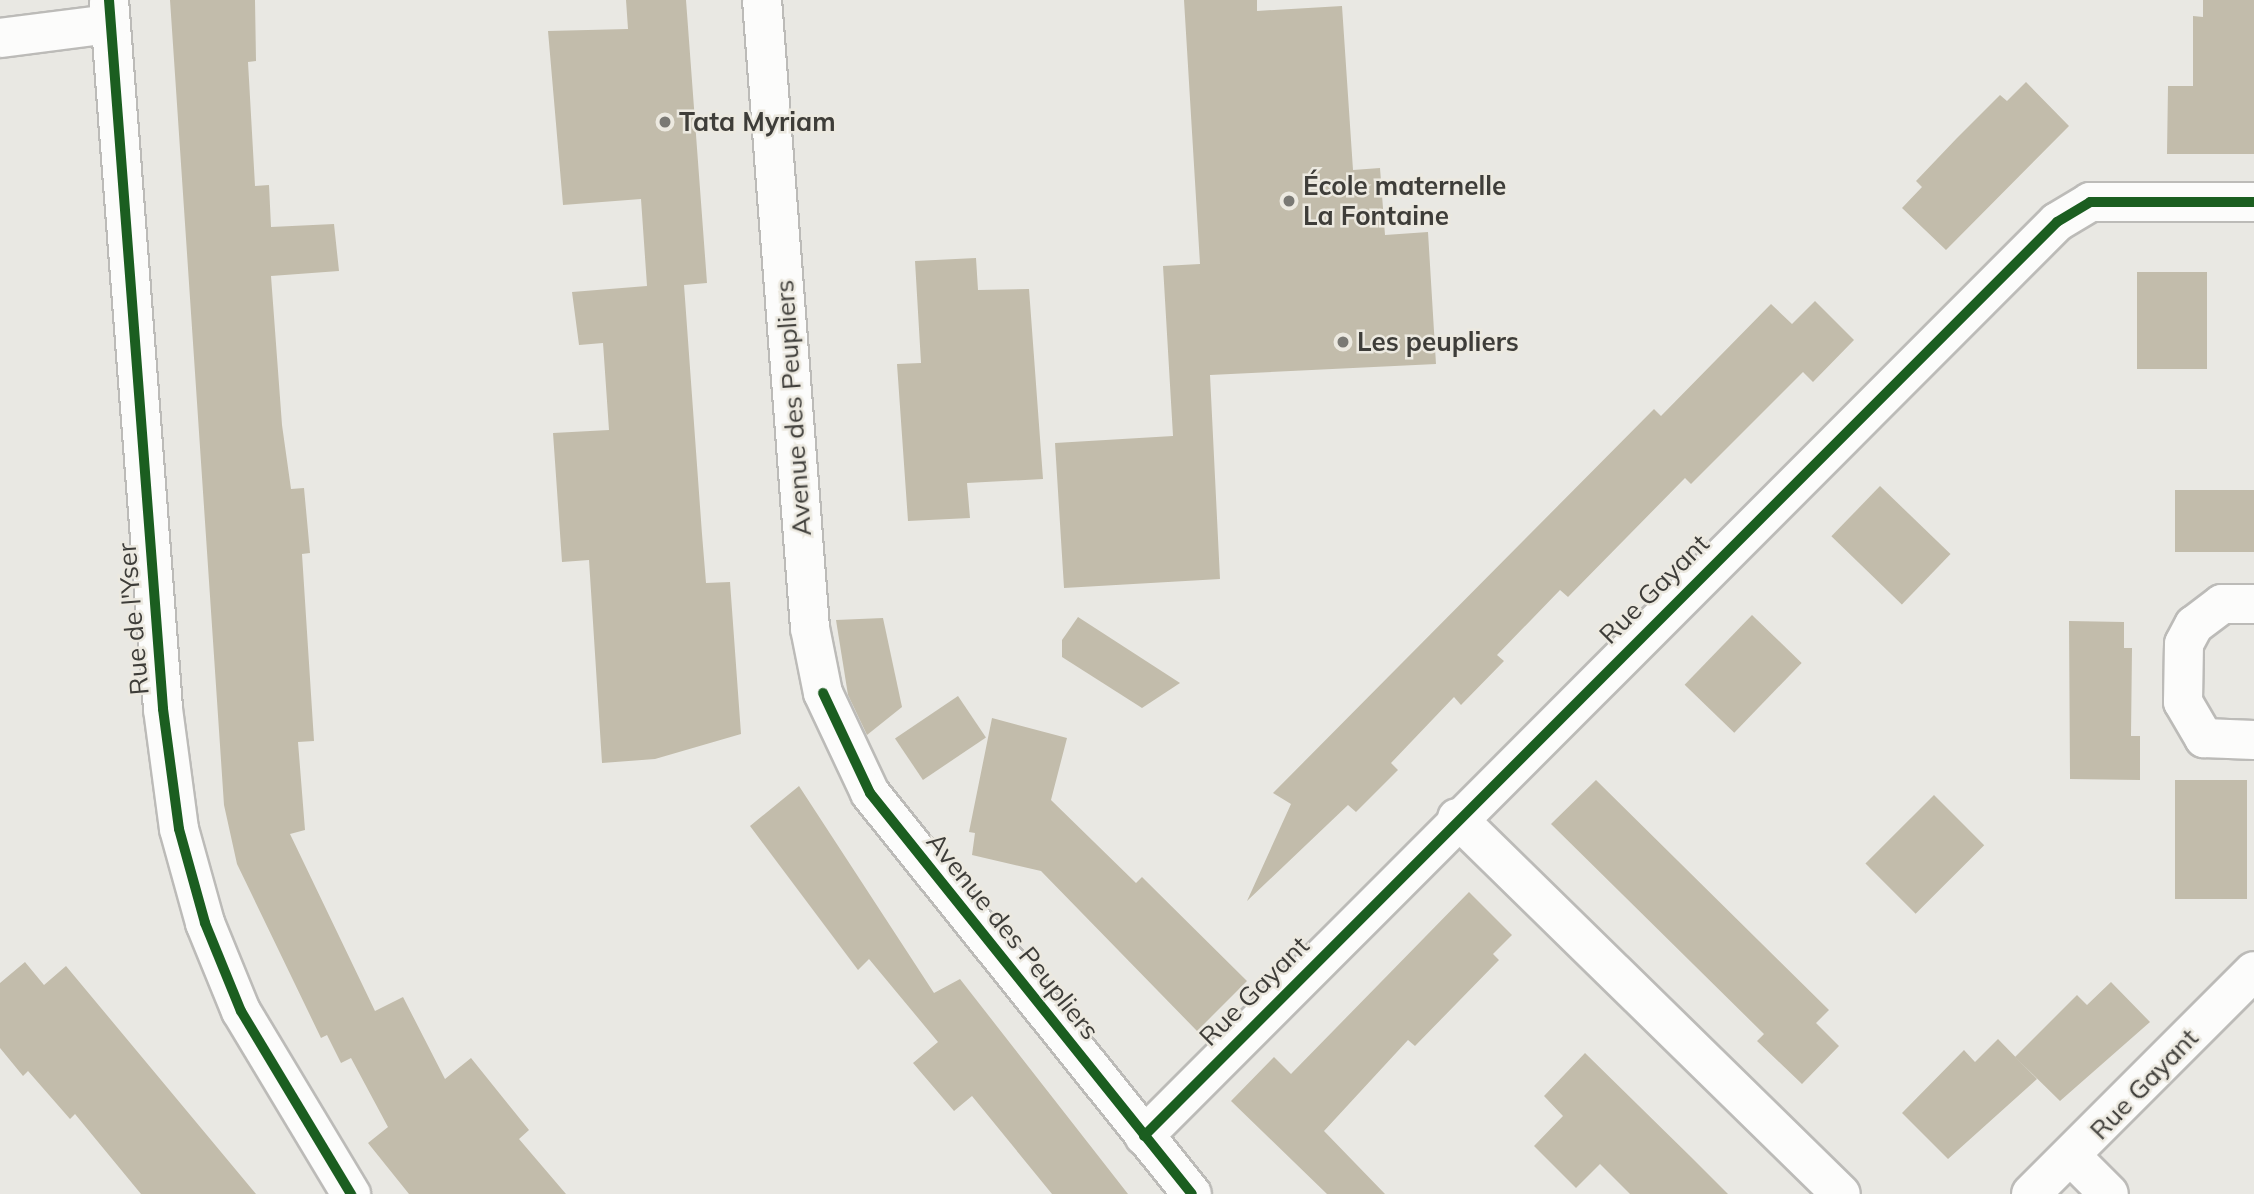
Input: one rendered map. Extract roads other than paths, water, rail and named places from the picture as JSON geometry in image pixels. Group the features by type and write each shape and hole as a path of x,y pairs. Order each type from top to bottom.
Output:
{"street":[{"name":"Avenue des Peupliers","path":"762,0 810,628 823,692 870,793 1192,1194"},
{"path":"0,38 109,12"},
{"name":"Rue de l'Yser","path":"109,12 162,695 179,829 205,923 241,1011 351,1194"},
{"name":"Rue Gayant","path":"1144,1136 1457,818 2074,208 2090,202 2254,202"},
{"path":"2254,604 2222,604 2194,625 2184,644 2183,702 2204,738 2254,740"},
{"path":"1457,818 1841,1194"},
{"name":"Rue Gayant","path":"2031,1194 2072,1157 2254,971"},
{"path":"2072,1157 2109,1194"}],"place":[{"name":"Tata Myriam","path":"665,122"},
{"name":"École maternelle La Fontaine","path":"1289,201"},
{"name":"Les peupliers","path":"1343,342"}]}
